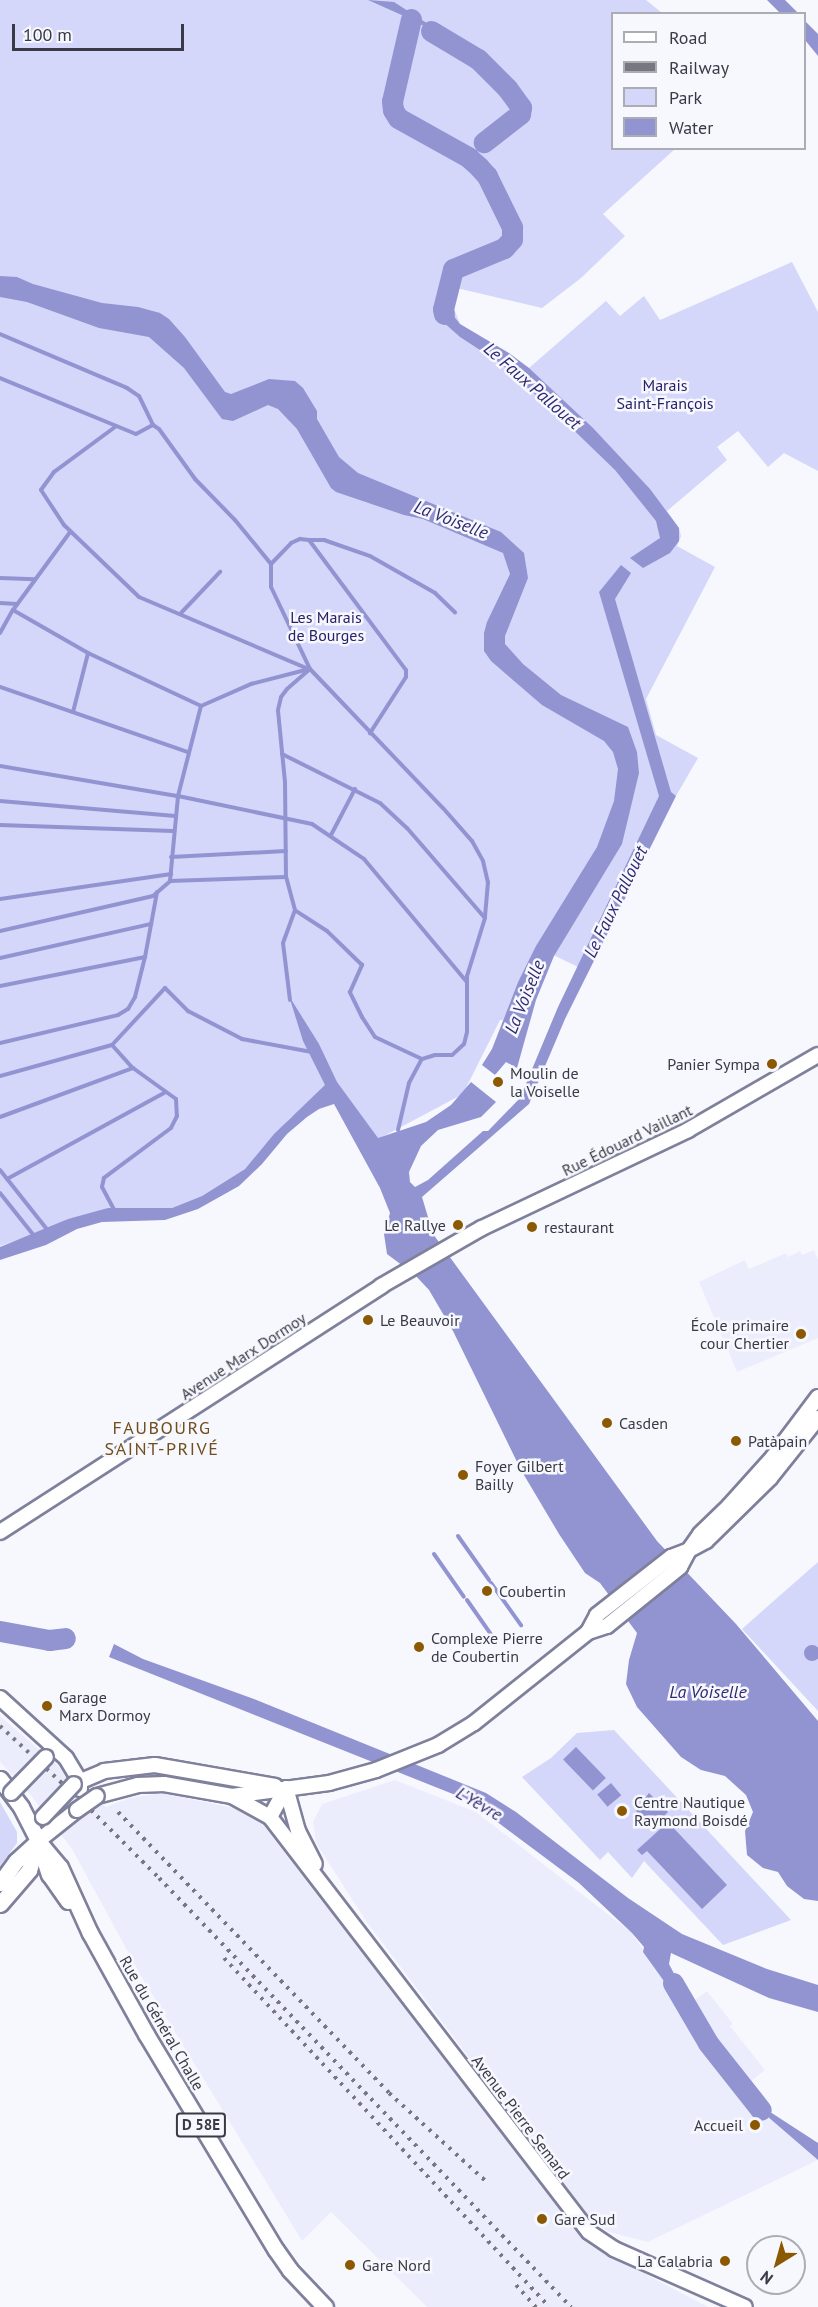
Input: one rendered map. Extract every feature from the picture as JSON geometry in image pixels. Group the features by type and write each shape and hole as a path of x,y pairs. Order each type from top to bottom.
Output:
{"main road":[{"name":"Rue Édouard Vaillant","path":"447,1249 488,1225 688,1130 818,1054"},
{"name":"Avenue Marx Dormoy","path":"0,1532 403,1273 447,1249"},
{"path":"232,1796 329,1783 376,1770 438,1745 474,1723 588,1632 607,1626 689,1550 700,1534 765,1466 818,1397"},
{"path":"689,1550 706,1541 731,1518 793,1452 818,1418"},
{"path":"0,1698 51,1752 78,1785 77,1810"},
{"path":"11,1793 51,1752"},
{"path":"0,1904 28,1870 43,1817 78,1785 104,1771 155,1765 286,1788"},
{"name":"Rue du Général Challe","path":"0,1779 11,1793 38,1841 60,1867 90,1934 276,2250 290,2270 325,2307"},
{"name":"Avenue Pierre Semard","path":"38,1841 97,1796 127,1787 164,1784 232,1796 270,1817 330,1892 588,2232 614,2249 739,2306"},
{"path":"270,1817 286,1788"},
{"name":"Avenue Pierre Semard","path":"286,1788 298,1831 330,1892"},
{"path":"0,1883 16,1861 38,1841"}],"shaded area":[{"path":"814,1250 818,1260 818,1338 737,1372 699,1282 745,1260 749,1269 786,1253 788,1257 800,1251 802,1255"},
{"path":"0,1716 106,1807 130,1798 162,1793 243,1810 263,1825 590,2245 708,2307 427,2307 331,2212 302,2241 141,1976 72,1849 29,1793 0,1762"},
{"path":"395,1780 476,1812 632,1933 683,2009 707,1991 733,2024 730,2026 765,2070 739,2091 756,2114 761,2111 818,2160 648,2242 609,2232 590,2218 366,1921 316,1843 313,1822 322,1804"}],"green space":[{"name":"Les Marais de Bourges","path":"0,0 646,0 661,12 611,12 611,150 674,150 603,214 625,236 581,278 542,308 452,287 449,296 460,324 529,368 606,301 620,316 644,296 660,320 792,262 818,312 818,471 784,453 768,467 738,431 717,447 727,460 667,511 679,528 681,536 677,546 715,567 646,699 656,735 698,758 676,796 658,803 578,967 539,948 518,982 503,1020 500,1020 463,1094 369,1144 334,1089 291,1117 245,1169 202,1196 172,1208 68,1219 51,1228 0,1246"},
{"path":"818,1562 818,1711 742,1629"},
{"name":"Centre Nautique Raymond Boisdé","path":"614,1730 791,1920 723,1945 644,1861 632,1878 608,1852 600,1860 522,1777 551,1758 577,1733"},
{"path":"0,1802 17,1832 17,1843 0,1866"}],"water":[{"path":"368,0 394,2 478,56 505,80 527,109 527,113 475,153 522,225 514,229 489,177 469,156 523,111 508,88 482,61 415,21"},
{"path":"767,0 785,0 797,12 779,12"},
{"path":"806,22 818,34 818,56 806,41"},
{"path":"0,276 17,277 33,284 102,303 138,307 160,313 169,319 185,337 225,392 231,394 269,379 295,381 303,388 317,411 317,419 339,457 358,473 501,532 524,553 528,578 505,636 505,644 523,664 561,695 628,727 637,752 639,773 622,844 554,956 536,1000 517,1068 506,1062 495,1075 482,1065 492,1049 518,982 536,946 597,847 614,801 618,769 613,752 604,741 542,705 491,661 484,651 484,633 487,622 510,574 503,553 423,519 404,515 336,492 331,488 297,429 278,409 268,405 233,421 222,419 184,368 149,337 99,328 27,302 0,297"},
{"path":"440,285 451,287 448,309 460,324 509,353 529,368 593,428 650,489 679,528 679,541 670,553 643,568 630,558 660,538 656,521 615,470 556,413 500,363 460,337 442,321 438,316"},
{"name":"La Voiselle","path":"621,565 631,573 615,599 671,792 676,796 565,1019 529,1104 422,1197 433,1234 657,1541 736,1624 818,1721 818,1901 804,1899 787,1886 778,1872 763,1868 747,1855 745,1831 753,1812 746,1795 725,1776 701,1770 681,1757 637,1707 626,1684 629,1660 637,1633 600,1583 585,1573 559,1534 521,1470 453,1331 429,1290 415,1275 387,1254 384,1234 390,1213 380,1188 334,1104 319,1109 287,1134 262,1164 239,1186 198,1209 165,1220 102,1222 77,1229 46,1245 0,1260 0,1247 68,1219 108,1208 172,1208 202,1196 245,1169 274,1134 325,1085 303,1041 289,996 319,1044 337,1082 378,1138 426,1122 451,1105 471,1082 496,1102 481,1117 438,1130 421,1146 409,1172 410,1182 415,1187 428,1180 483,1131 488,1131 520,1098 558,1007 659,796 599,592"},
{"name":"L'Yèvre","path":"114,1644 143,1659 254,1699 486,1793 516,1812 628,1898 682,1934 767,1969 818,1985 818,2012 769,1998 671,1953 669,1964 690,2004 684,2009 643,1952 644,1947 632,1933 579,1883 468,1800 109,1657"},
{"path":"812,1645 818,1647 818,1659 812,1661 806,1659 804,1653 806,1647"},
{"path":"576,1747 606,1778 593,1790 563,1760"},
{"path":"611,1783 621,1795 607,1807 597,1795"},
{"path":"649,1793 668,1812 652,1828 636,1811 647,1801 645,1798"},
{"path":"668,1822 727,1885 702,1909 647,1851 642,1855 637,1850"},
{"path":"745,2086 764,2108 818,2143 818,2160 761,2111 756,2114 739,2091"}],"waterway":[{"name":"Le Faux Pallouet","path":"411,19 392,101 393,110 398,118 468,157 479,167 487,176 512,227 512,239 504,248 453,269 443,309 444,314"},
{"name":"Le Faux Pallouet","path":"431,31 478,59 507,88 521,107 520,114 484,142"},
{"path":"0,334 127,388 139,396 153,425"},
{"path":"0,378 136,434 153,425 159,429 195,479 235,520 271,564 271,587 310,669 472,841 483,861 488,882 485,918 467,976 467,1032 464,1044 452,1055 435,1055 422,1059 375,1037 350,992 362,965 327,931 295,910"},
{"path":"115,427 54,472 41,490 64,525 139,597 309,669"},
{"path":"0,633 13,610 70,532"},
{"path":"271,564 291,543 300,539 309,540 406,670 406,677 370,733"},
{"path":"310,540 324,540 370,556 435,593 455,612"},
{"path":"181,613 220,572"},
{"path":"0,578 35,579"},
{"path":"0,603 17,604"},
{"path":"13,610 88,653 201,706"},
{"path":"73,712 88,653"},
{"path":"170,881 178,796 201,706 251,684 309,669"},
{"path":"290,1000 283,943 295,910 286,877 285,782 278,710 281,697 287,689 310,669"},
{"path":"0,687 188,752"},
{"path":"282,754 380,803 407,828 485,918"},
{"path":"0,766 178,796 312,824 364,859 467,982"},
{"path":"331,835 355,789"},
{"path":"0,801 175,816"},
{"path":"0,825 173,831"},
{"path":"171,857 286,851"},
{"path":"0,899 171,874"},
{"path":"0,931 153,896 170,881 286,877"},
{"path":"0,1043 118,1015 128,1009 135,997 145,957 157,892"},
{"path":"0,958 151,924"},
{"path":"0,986 145,957"},
{"path":"0,1076 112,1045 165,988 188,1011 242,1039 312,1052"},
{"path":"112,1045 133,1068 176,1099 177,1116 171,1128 104,1178 102,1187 116,1213"},
{"path":"398,1130 409,1083 422,1059"},
{"path":"0,1117 133,1068"},
{"path":"7,1179 166,1092"},
{"path":"0,1170 50,1233"},
{"path":"0,1193 35,1237"},
{"path":"458,1536 489,1580"},
{"path":"434,1554 464,1597"},
{"path":"491,1583 521,1625"},
{"path":"467,1600 497,1643"},
{"name":"L'Yèvre","path":"0,1631 49,1640 65,1638"},
{"path":"673,1983 708,2043 761,2110"}],"railway":[{"path":"0,1726 91,1810 159,1878 571,2307"},
{"path":"118,1812 389,2093 488,2183"},
{"path":"224,1958 549,2307"},
{"path":"516,2285 536,2307"}],"place":[{"name":"Panier Sympa","path":"772,1064"},
{"name":"Moulin de la Voiselle","path":"498,1082"},
{"name":"Le Rallye","path":"458,1225"},
{"name":"restaurant","path":"532,1227"},
{"name":"Le Beauvoir","path":"368,1320"},
{"name":"École primaire cour Chertier","path":"801,1334"},
{"name":"Casden","path":"607,1423"},
{"name":"Patàpain","path":"736,1441"},
{"name":"Foyer Gilbert Bailly","path":"463,1475"},
{"name":"Coubertin","path":"487,1591"},
{"name":"Complexe Pierre de Coubertin","path":"419,1647"},
{"name":"Garage Marx Dormoy","path":"47,1706"},
{"name":"Centre Nautique Raymond Boisdé","path":"622,1811"},
{"name":"Accueil","path":"755,2125"},
{"name":"Gare Sud","path":"542,2219"},
{"name":"La Calabria","path":"725,2261"},
{"name":"Gare Nord","path":"350,2265"}],"district":[{"name":"FAUBOURG SAINT-PRIVÉ","path":"162,1439"}],"park label":[{"name":"Marais Saint-François","path":"665,394"}]}
